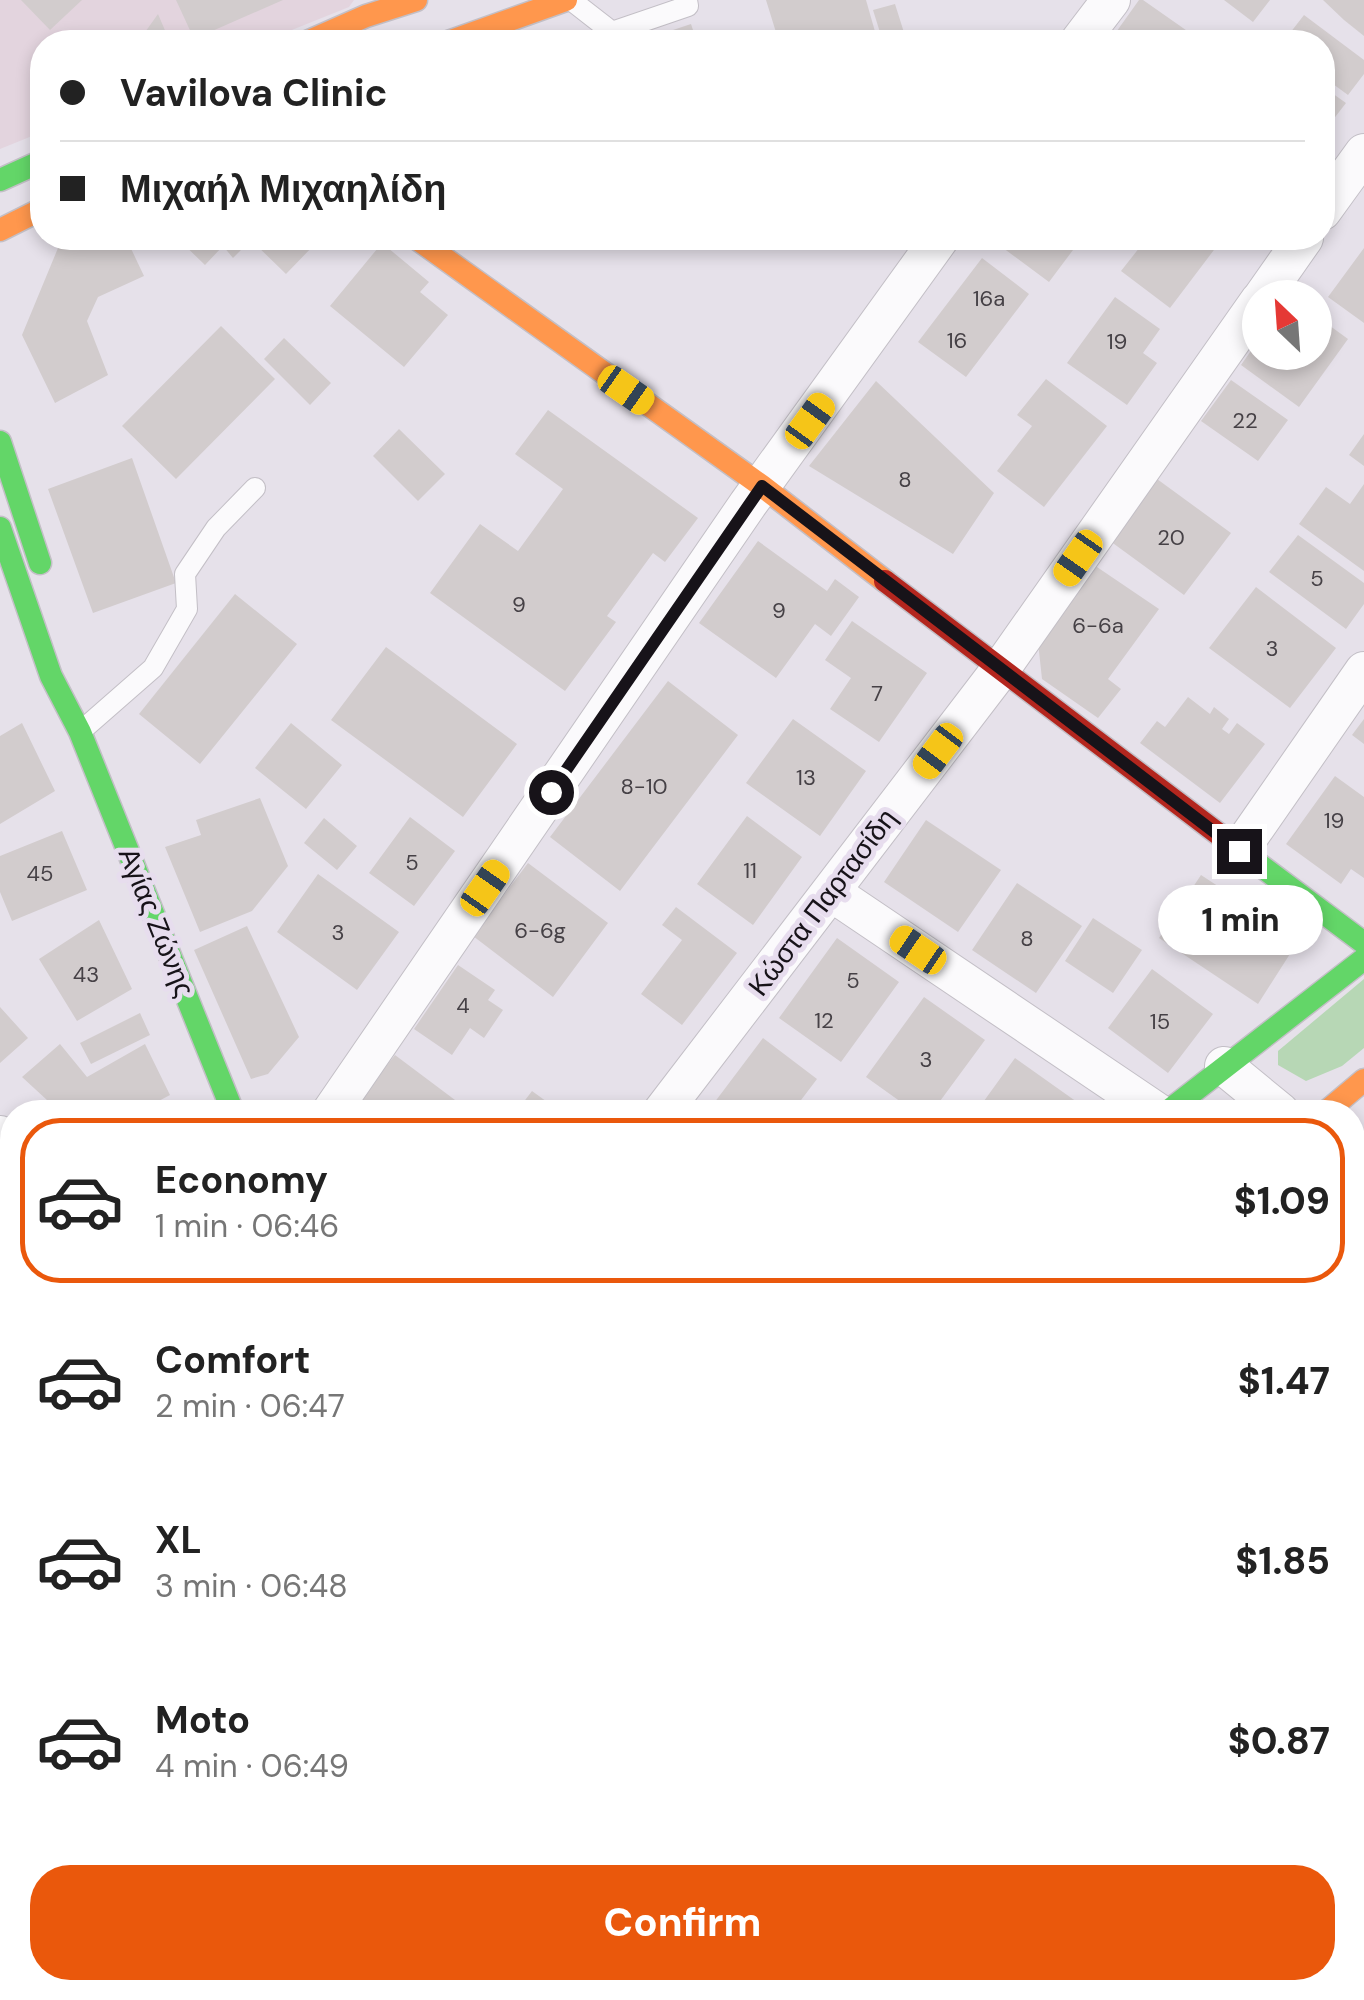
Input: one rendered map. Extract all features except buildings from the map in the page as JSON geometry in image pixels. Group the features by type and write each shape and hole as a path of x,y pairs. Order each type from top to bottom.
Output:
{"street":[{"path":"330,30 372,8 416,0"},
{"path":"483,30 569,0"},
{"path":"1088,30 1110,0"},
{"path":"1335,193 1364,152"},
{"path":"0,180 30,166"},
{"path":"0,230 30,214"},
{"path":"433,250 762,486 1364,943"},
{"path":"339,1100 762,486 931,250"},
{"name":"Κώστα Παρτασίδη","path":"1274,280 1296,250"},
{"name":"Κώστα Παρτασίδη","path":"671,1100 1000,670 1242,326"},
{"path":"0,442 49,589"},
{"name":"Αγίας Ζώνης","path":"0,528 50,676 80,732 228,1100"},
{"name":"Αγίας Ζώνης","path":"73,662 80,732"},
{"path":"1239,851 1364,671"},
{"path":"831,892 1139,1100"},
{"path":"1183,1100 1364,959"},
{"path":"1224,1066 1265,1100"},
{"path":"1340,1100 1364,1080"}],"lane":[{"path":"569,0 609,30"},
{"path":"618,30 688,6 687,0"},
{"path":"80,732 152,668 187,609 185,574 216,528 255,488"}],"shaded area":[{"path":"0,0 354,0 349,7 292,30 30,30 30,137 0,149"}],"green space":[{"path":"1364,979 1364,1048 1342,1066 1306,1081 1278,1065 1278,1051"}],"traffic: fast":[{"path":"0,180 30,166"},
{"path":"0,442 40,563"},
{"path":"0,528 51,676 80,732 228,1100"},
{"path":"1229,842 1364,943"},
{"path":"1182,1100 1364,959"}],"traffic: slow":[{"path":"334,30 416,0"},
{"path":"482,30 566,0"},
{"path":"0,230 30,215"},
{"path":"433,250 762,486 885,581"},
{"path":"1340,1100 1364,1080"}],"traffic: jam":[{"path":"885,581 1229,842"}],"route":[{"path":"551,792 762,486 1239,851"}]}
